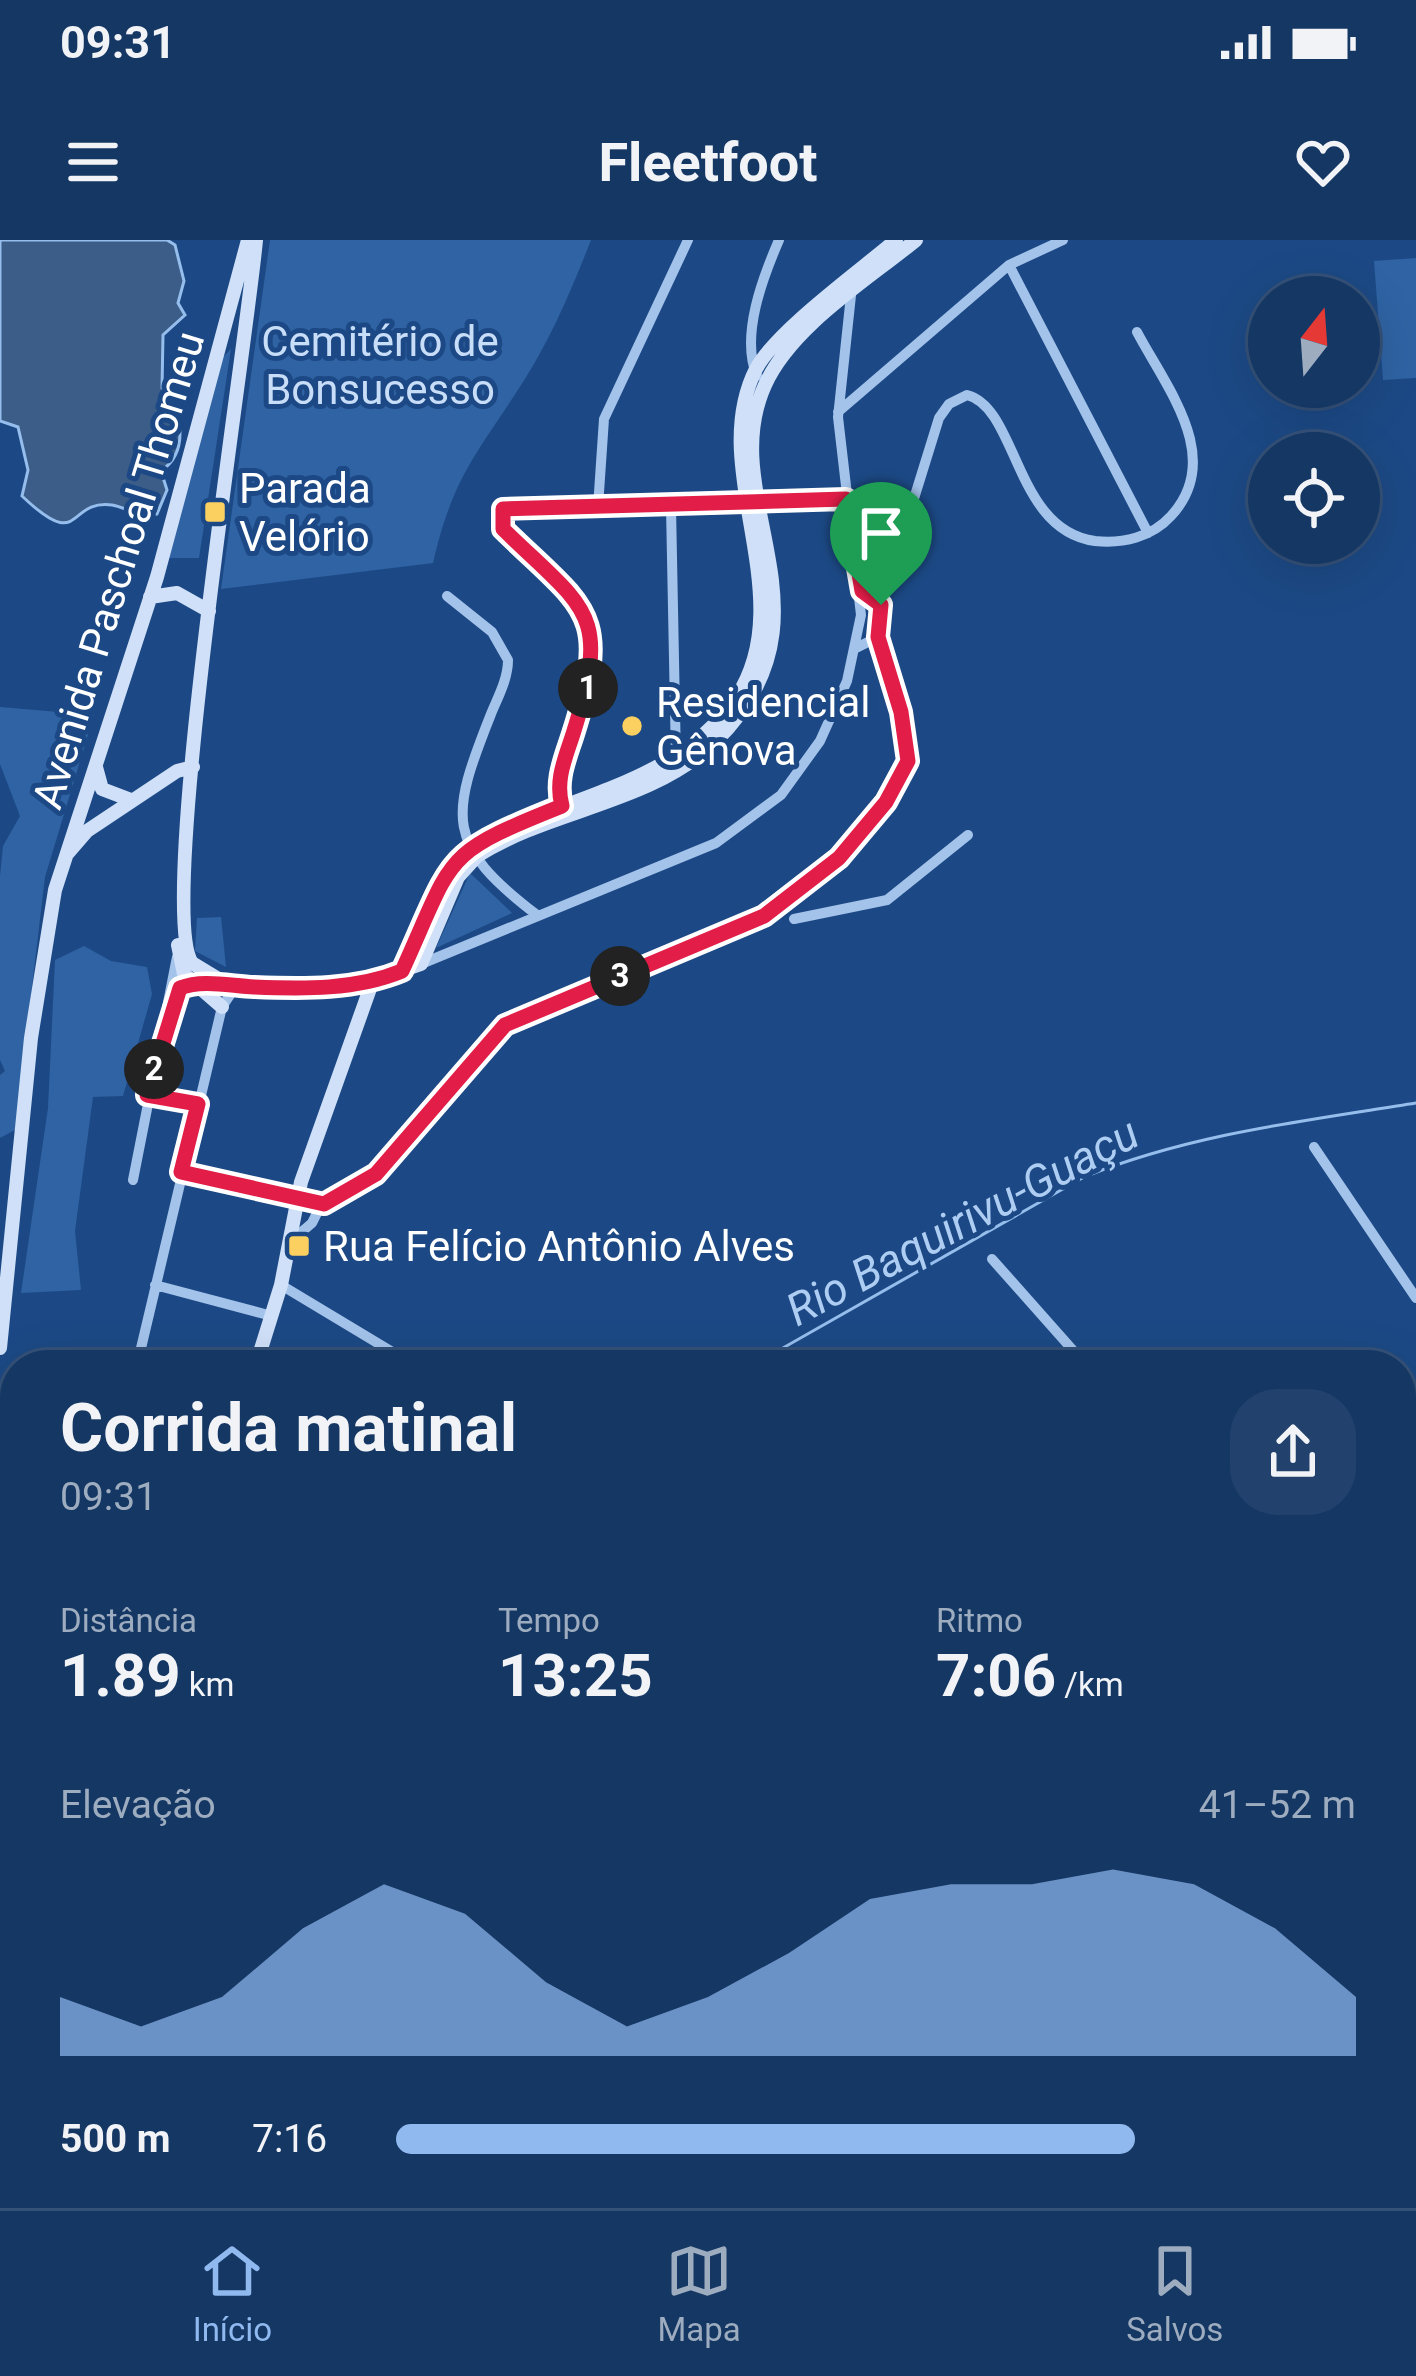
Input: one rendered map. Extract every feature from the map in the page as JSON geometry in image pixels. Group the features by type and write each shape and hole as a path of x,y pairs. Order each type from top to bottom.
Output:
{"main road":[{"name":"Avenida Paschoal Thomeu","path":"0,1348 32,1038 65,857 150,597 252,240"},
{"name":"Avenida Paschoal Thomeu","path":"240,378 252,240"},
{"path":"756,505 744,412 755,372 896,240"},
{"path":"852,286 916,240"},
{"path":"222,1007 184,974 177,957 209,611 240,378 242,266"},
{"path":"197,983 372,983 421,964 451,891 474,851 678,764 717,724 743,686 754,656 761,595 753,436 770,362"},
{"path":"150,597 177,593 209,611"},
{"path":"95,762 101,789 132,800"},
{"path":"402,971 447,869 562,806 678,764"},
{"path":"65,857 87,831 193,767"},
{"path":"182,929 192,963 236,986"},
{"path":"261,1350 281,1285 297,1198 372,983"}],"street":[{"path":"598,507 604,419 688,240"},
{"path":"764,388 755,372 755,322 779,240"},
{"path":"838,412 1009,265 1064,240"},
{"path":"1009,265 1148,533"},
{"path":"421,964 686,858 763,811 820,741 838,707 856,648 862,591 846,499 838,412 852,286"},
{"path":"755,322 770,362"},
{"path":"291,1241 312,1223 321,1205 376,1174 505,1025 764,916 784,904 868,826 908,761 901,712 878,637 881,605 939,418 949,404 967,395 986,406 1030,490 1061,527 1108,542 1148,533 1179,508 1195,466 1182,414 1137,332"},
{"path":"562,806 557,787 589,683 590,629 566,585 503,529 503,509 846,499"},
{"path":"671,506 678,764"},
{"path":"862,591 881,605"},
{"path":"447,596 492,632 508,660 462,788 460,819 498,888 537,915"},
{"path":"856,648 878,637"},
{"path":"764,916 794,919 887,900 968,835"},
{"path":"784,904 794,919"},
{"path":"133,1180 147,1095 173,996 177,957"},
{"path":"173,996 197,983"},
{"path":"140,1350 222,1007 236,986"},
{"path":"147,1095 198,1104"},
{"path":"1314,1147 1416,1298"},
{"path":"181,1172 321,1205"},
{"path":"992,1259 1073,1350"},
{"path":"155,1285 272,1316"},
{"path":"281,1285 389,1350"}],"green space":[{"name":"Cemitério de Bonsucesso","path":"270,240 591,240 543,348 458,486 433,563 221,589"},
{"path":"1416,258 1416,378 1383,380 1380,276 1375,276 1374,261"},
{"path":"231,349 199,558 169,558 222,358"},
{"path":"0,707 94,715 45,877 15,1130 0,1138 0,1075 5,1071 0,1060 0,876 3,846 20,816 0,764"},
{"path":"470,873 512,913 436,948"},
{"path":"221,917 226,967 195,951 197,918"},
{"path":"84,946 111,961 147,967 152,994 123,1096 93,1097 75,1231 81,1290 21,1293 48,1108 55,960"}],"shaded area":[{"path":"0,240 167,240 175,245 184,281 178,303 185,315 163,335 162,388 180,430 176,453 161,471 167,490 157,514 97,505 65,523 41,513 22,496 28,470 18,427 0,421"}],"waterway":[{"name":"Rio Baquirivu-Guaçu","path":"779,1350 1084,1177 1206,1139 1416,1103"}],"place":[{"name":"Parada Velório","path":"215,512"},
{"name":"Residencial Gênova","path":"632,726"},
{"name":"Rua Felício Antônio Alves","path":"299,1246"}],"route":[{"path":"846,499 862,591 881,605 878,637 901,712 908,761 868,826 802,891 764,916 505,1025 376,1174 324,1204 181,1172 198,1104 147,1095 173,996 180,988 197,983 289,989 372,983 402,971 438,886 457,855 484,837 562,806 557,787 589,683 590,629 576,596 503,529 499,518 503,509 772,505 846,499"}]}
